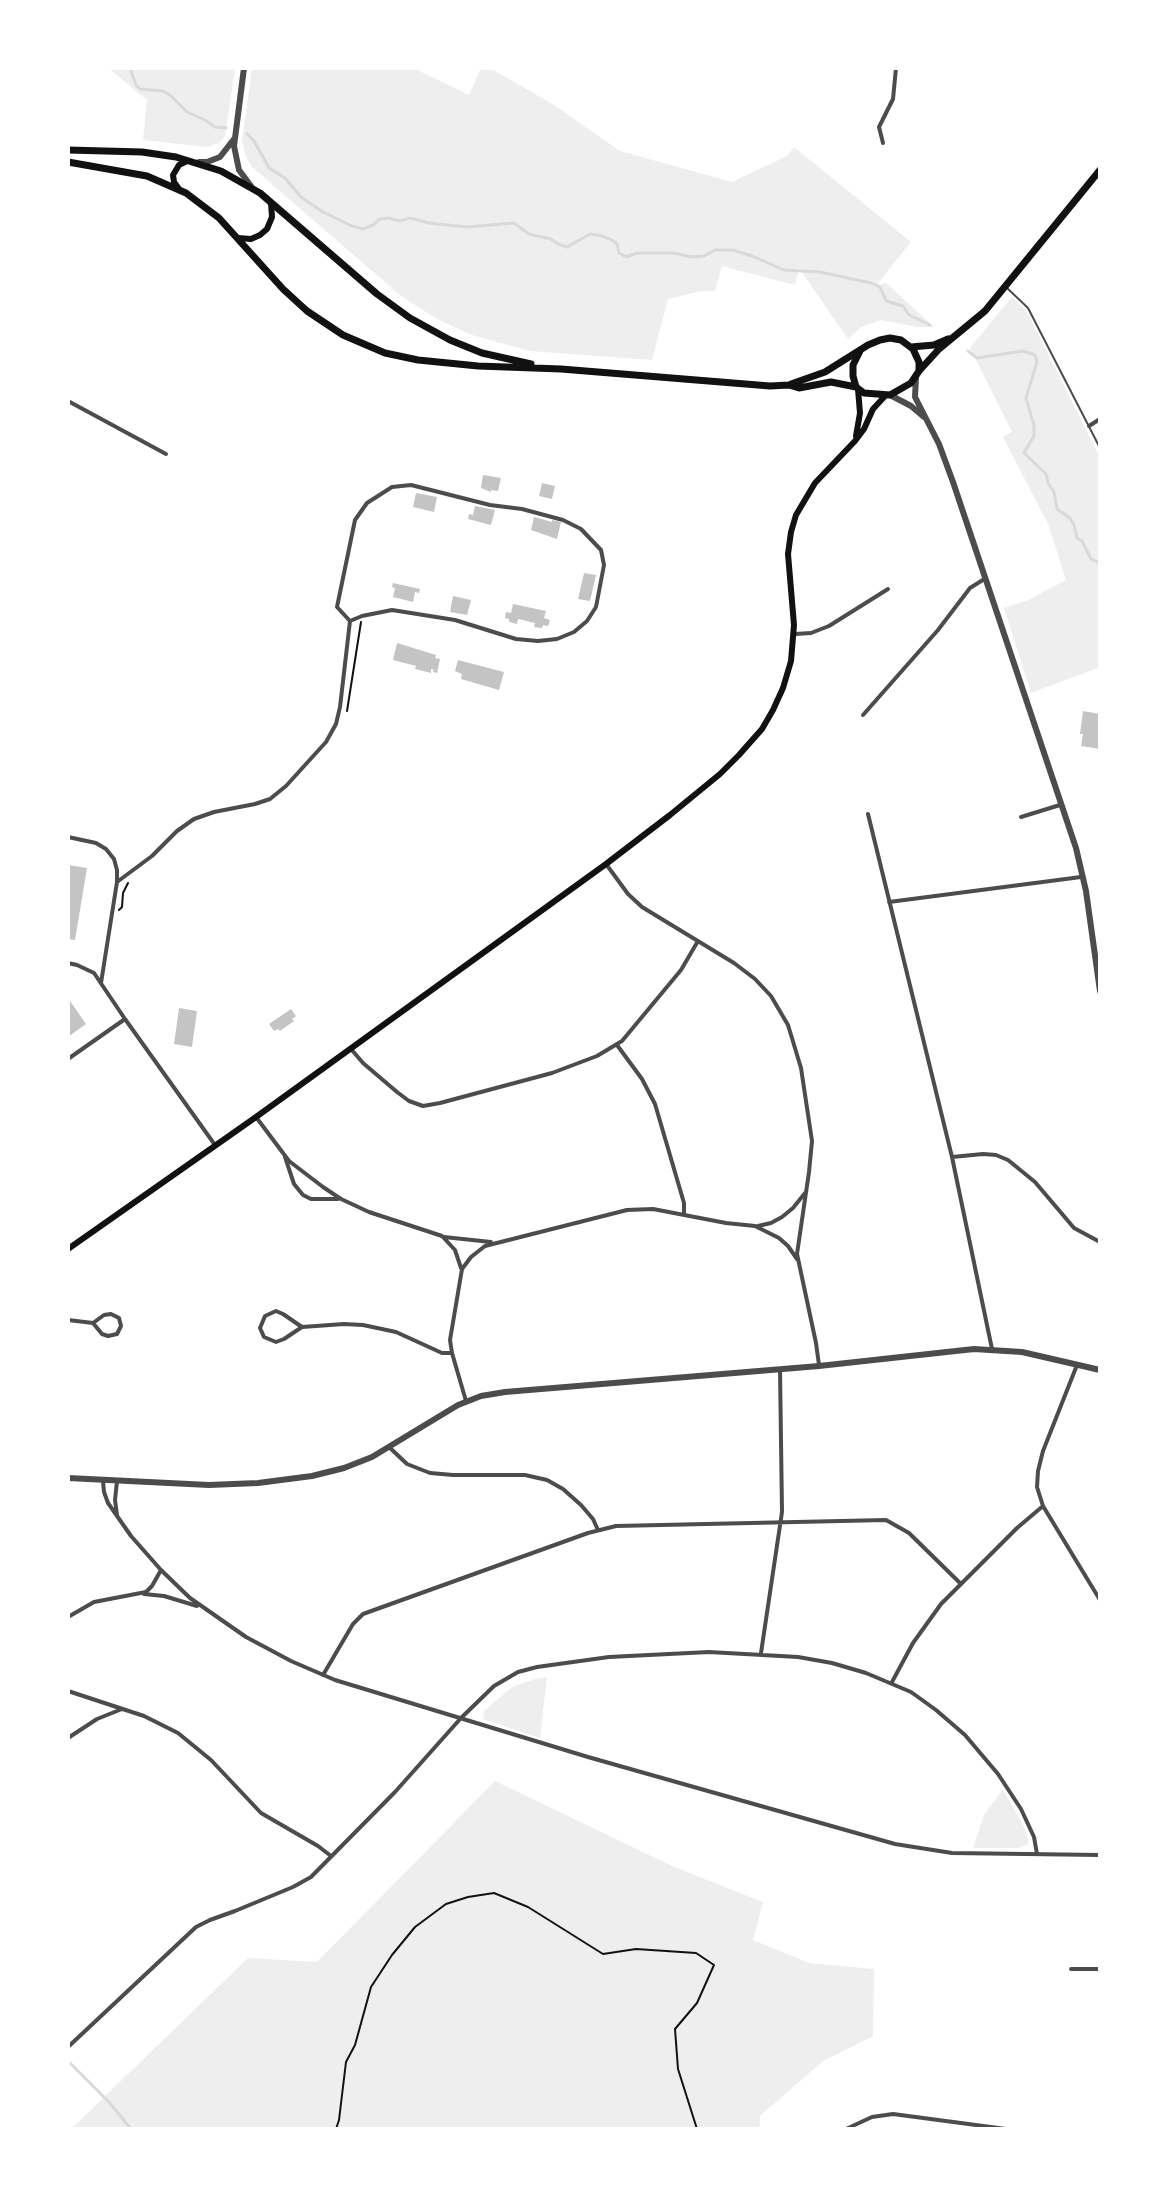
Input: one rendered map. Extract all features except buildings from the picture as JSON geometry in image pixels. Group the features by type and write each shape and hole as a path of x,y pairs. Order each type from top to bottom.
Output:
{"main road":[{"path":"68,150 142,152 194,161 227,175 254,189 377,294 416,322 482,353 561,369"},
{"path":"179,189 173,179 174,171 182,163 194,161"},
{"path":"68,162 139,173 179,189 214,213 301,306 336,331 368,347 394,355 492,367 561,369 770,386 789,385 825,372 880,340 890,338 901,340 911,347 918,358 917,374"},
{"path":"68,1249 606,864 720,774 755,738 768,720 783,688 791,661 794,634 788,566 792,526 801,504 815,483 855,441 873,409 888,396 903,389 956,335 980,316 1100,170"},
{"path":"238,238 251,239 264,233 272,217 271,203"},
{"path":"911,347 934,345 956,335"},
{"path":"855,441 860,420 853,368 860,351"},
{"path":"789,385 799,388 831,382 857,388 864,393 888,396"}],"street":[{"path":"244,68 234,139 239,170 254,189"},
{"path":"883,143 879,127 893,99 896,68"},
{"path":"194,161 207,162 220,157 234,139"},
{"path":"917,374 915,397 948,468 1063,804 1084,877 1100,991"},
{"path":"888,396 911,406 927,421"},
{"path":"68,401 166,454"},
{"path":"1089,426 1100,419"},
{"path":"117,882 194,819 270,799 326,742 336,724 340,707 350,621 337,607 355,520 367,503 392,487 411,485 563,520 581,529 601,550 604,565 596,607 587,621 574,632 557,639 516,639 455,620 392,610 350,621"},
{"path":"863,715 938,630 970,588 986,578"},
{"path":"794,634 811,633 829,626 888,589"},
{"path":"1021,817 1063,804"},
{"path":"868,814 952,1157 992,1349"},
{"path":"68,837 96,843 106,849 114,859 117,870 101,983"},
{"path":"606,864 637,904 734,963 761,984 788,1025 801,1068 811,1132 811,1156 797,1242 819,1366"},
{"path":"889,902 1084,877"},
{"path":"350,1049 397,1092 423,1106 552,1073 617,1045 681,970 698,941"},
{"path":"68,963 90,970 101,983 215,1145"},
{"path":"68,1059 125,1019"},
{"path":"617,1045 642,1079 655,1104 684,1203 684,1213"},
{"path":"256,1117 295,1166 341,1199 382,1217 442,1236 498,1242"},
{"path":"952,1157 990,1154 1008,1160 1035,1182 1074,1228 1100,1242"},
{"path":"285,1156 294,1184 303,1195 311,1199 341,1199"},
{"path":"460,1272 478,1251 498,1242 627,1210 653,1209 726,1223 766,1225 793,1208 806,1191"},
{"path":"755,1226 779,1238 798,1261"},
{"path":"442,1236 457,1253 460,1264 450,1340 466,1402"},
{"path":"302,1327 276,1311 265,1316 260,1328 264,1337 276,1342 302,1327 372,1326 396,1332 442,1353 452,1353"},
{"path":"68,1320 93,1323 111,1314 119,1318 121,1326 118,1333 109,1337 93,1323"},
{"path":"68,1478 209,1485 269,1482 333,1471 363,1461 438,1415 466,1402 505,1392 819,1366 951,1350 992,1349 1036,1355 1100,1370"},
{"path":"1077,1365 1039,1465 1037,1493 1100,1600"},
{"path":"761,1653 783,1492 780,1369"},
{"path":"389,1447 407,1464 430,1473 525,1475 547,1480 581,1505 598,1530"},
{"path":"103,1480 105,1497 117,1517 161,1570 208,1611 257,1643 323,1675 588,1757 895,1844 944,1852 1100,1855"},
{"path":"117,1481 117,1517"},
{"path":"892,1683 919,1634 960,1583 1043,1506"},
{"path":"323,1675 353,1624 363,1614 598,1530 625,1526 873,1519 892,1522 909,1533 960,1583"},
{"path":"142,1593 152,1586 161,1570"},
{"path":"68,1617 94,1602 142,1593 184,1601 208,1611"},
{"path":"68,2047 196,1927 300,1885 395,1792 494,1686 518,1672 537,1667 609,1657 691,1652 761,1653 832,1663 892,1683 936,1710 975,1745 1026,1817 1037,1854"},
{"path":"68,1691 166,1725 185,1737 218,1767 261,1813 331,1856"},
{"path":"68,1738 97,1719 124,1709"},
{"path":"1071,1969 1100,1969"},
{"path":"846,2129 872,2117 893,2114 1006,2129"}],"lane":[{"path":"1005,286 1028,308 1100,448"}],"path":[{"path":"344,718 362,616"},
{"path":"110,915 122,907 123,893 129,882"},
{"path":"336,2129 346,2062 355,2045 371,1987 392,1955 415,1927 446,1904 494,1893 528,1907 603,1954 636,1949 696,1953 714,1965 697,2003 675,2029 678,2069 697,2129"}],"shaded area":[{"path":"108,68 235,69 225,136 219,143 207,147 143,140 147,100"},
{"path":"252,68 413,68 469,95 481,68 490,68 554,105 620,151 732,182 787,156 794,147 911,242 878,283 882,285 885,282 934,327 881,320 861,327 848,339 799,268 795,285 722,266 715,291 668,299 652,360 530,351 472,335 437,319 401,296 252,167 242,141"},
{"path":"1012,297 1027,312 1100,458 1100,667 1031,693 1004,608 1028,600 1066,580 1048,524 1003,437 1012,432 970,348"},
{"path":"547,1677 540,1738 483,1719 484,1711 512,1687"},
{"path":"495,1781 672,1866 763,1902 753,1940 809,1963 874,1969 873,2036 823,2061 760,2116 759,2129 71,2129 248,1958 317,1962"},
{"path":"1003,1789 1024,1827 1028,1844 1018,1848 973,1848 984,1815"}],"waterway":[{"path":"130,68 140,89 163,91 187,112 215,127 226,128"},
{"path":"247,134 269,168 285,178 301,197 352,226 363,229 380,219 389,218 399,221 410,218 467,227 514,223 529,234 567,247 590,234 602,236 617,244 619,253 626,257 637,253 674,253 692,257 704,256 715,250 733,250 784,270 820,272 871,283 880,287 886,301 903,306 909,315 930,325"},
{"path":"968,351 977,358 1023,351 1035,355 1037,362 1026,398 1034,436 1024,453 1046,474 1057,509 1070,518 1077,538 1082,541 1091,559 1100,563"},
{"path":"68,2061 131,2129"}]}
